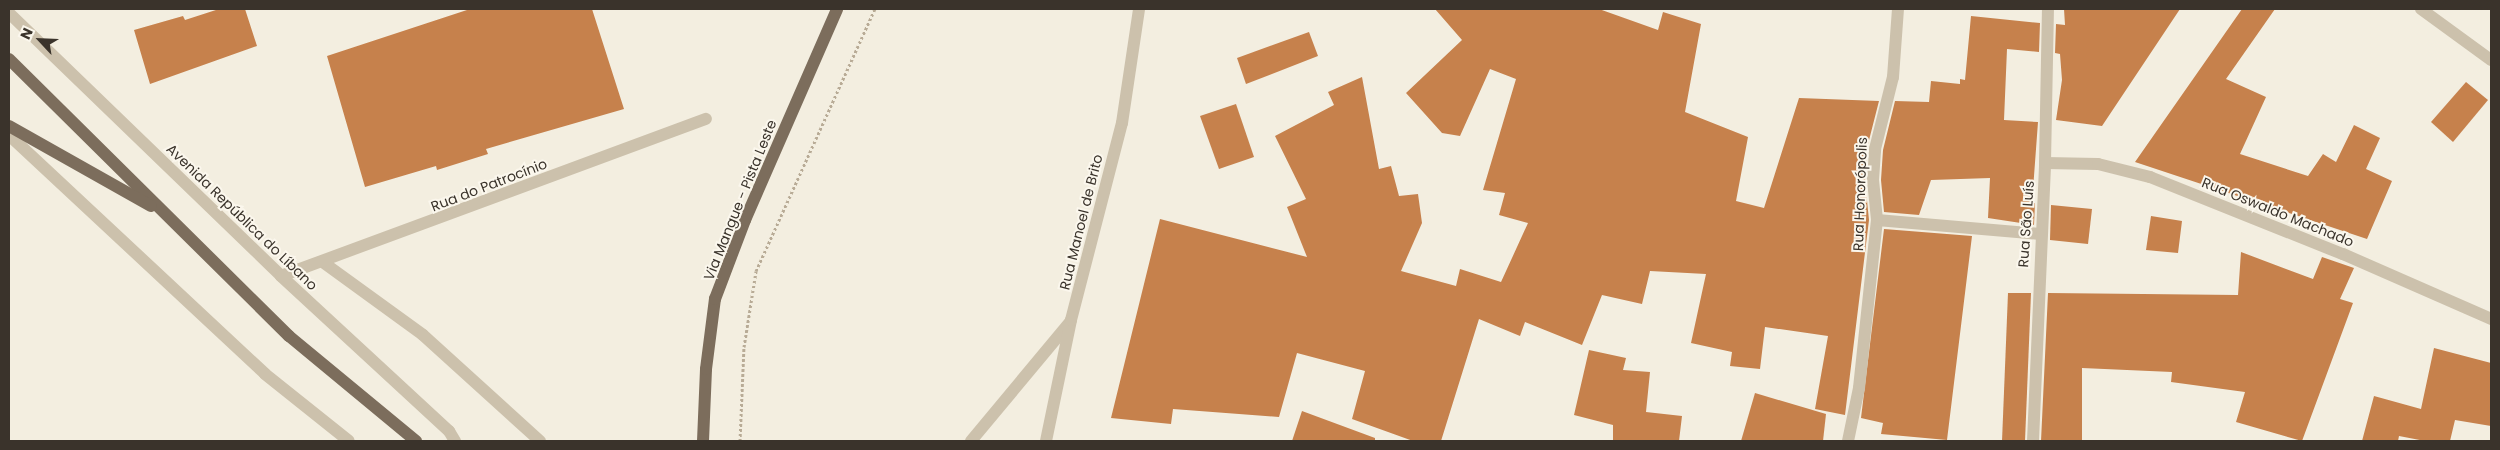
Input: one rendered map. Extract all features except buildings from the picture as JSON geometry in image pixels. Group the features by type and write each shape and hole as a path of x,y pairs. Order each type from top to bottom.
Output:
{"main road":[{"name":"Via Mangue - Pista Leste","path":"702,441 706,369 715,299 745,220 837,9"},
{"path":"9,59 288,336 416,441"},
{"path":"9,126 165,214"}],"street":[{"name":"Rua Manoel de Brito","path":"1046,441 1071,320 1122,124 1140,9"},
{"name":"Rua Honorópolis","path":"1848,441 1859,388 1877,220 1873,180 1874,149 1893,77 1898,9"},
{"name":"Rua São Luís","path":"2033,441 2040,234 2045,163 2048,9"},
{"path":"2421,9 2491,60"},
{"name":"Avenida República do Líbano","path":"9,14 281,276 449,431 455,441"},
{"name":"Rua do Patrocínio","path":"281,276 324,263 706,119"},
{"path":"9,135 264,374 349,441"},
{"name":"Rua Oswaldo Machado","path":"2045,163 2098,164 2150,177 2343,254 2491,319"},
{"path":"1877,220 2040,234"},
{"path":"324,263 423,335 540,441"},
{"path":"972,441 1071,320"}],"path":[{"path":"740,441 744,347 756,271 875,9"}]}
